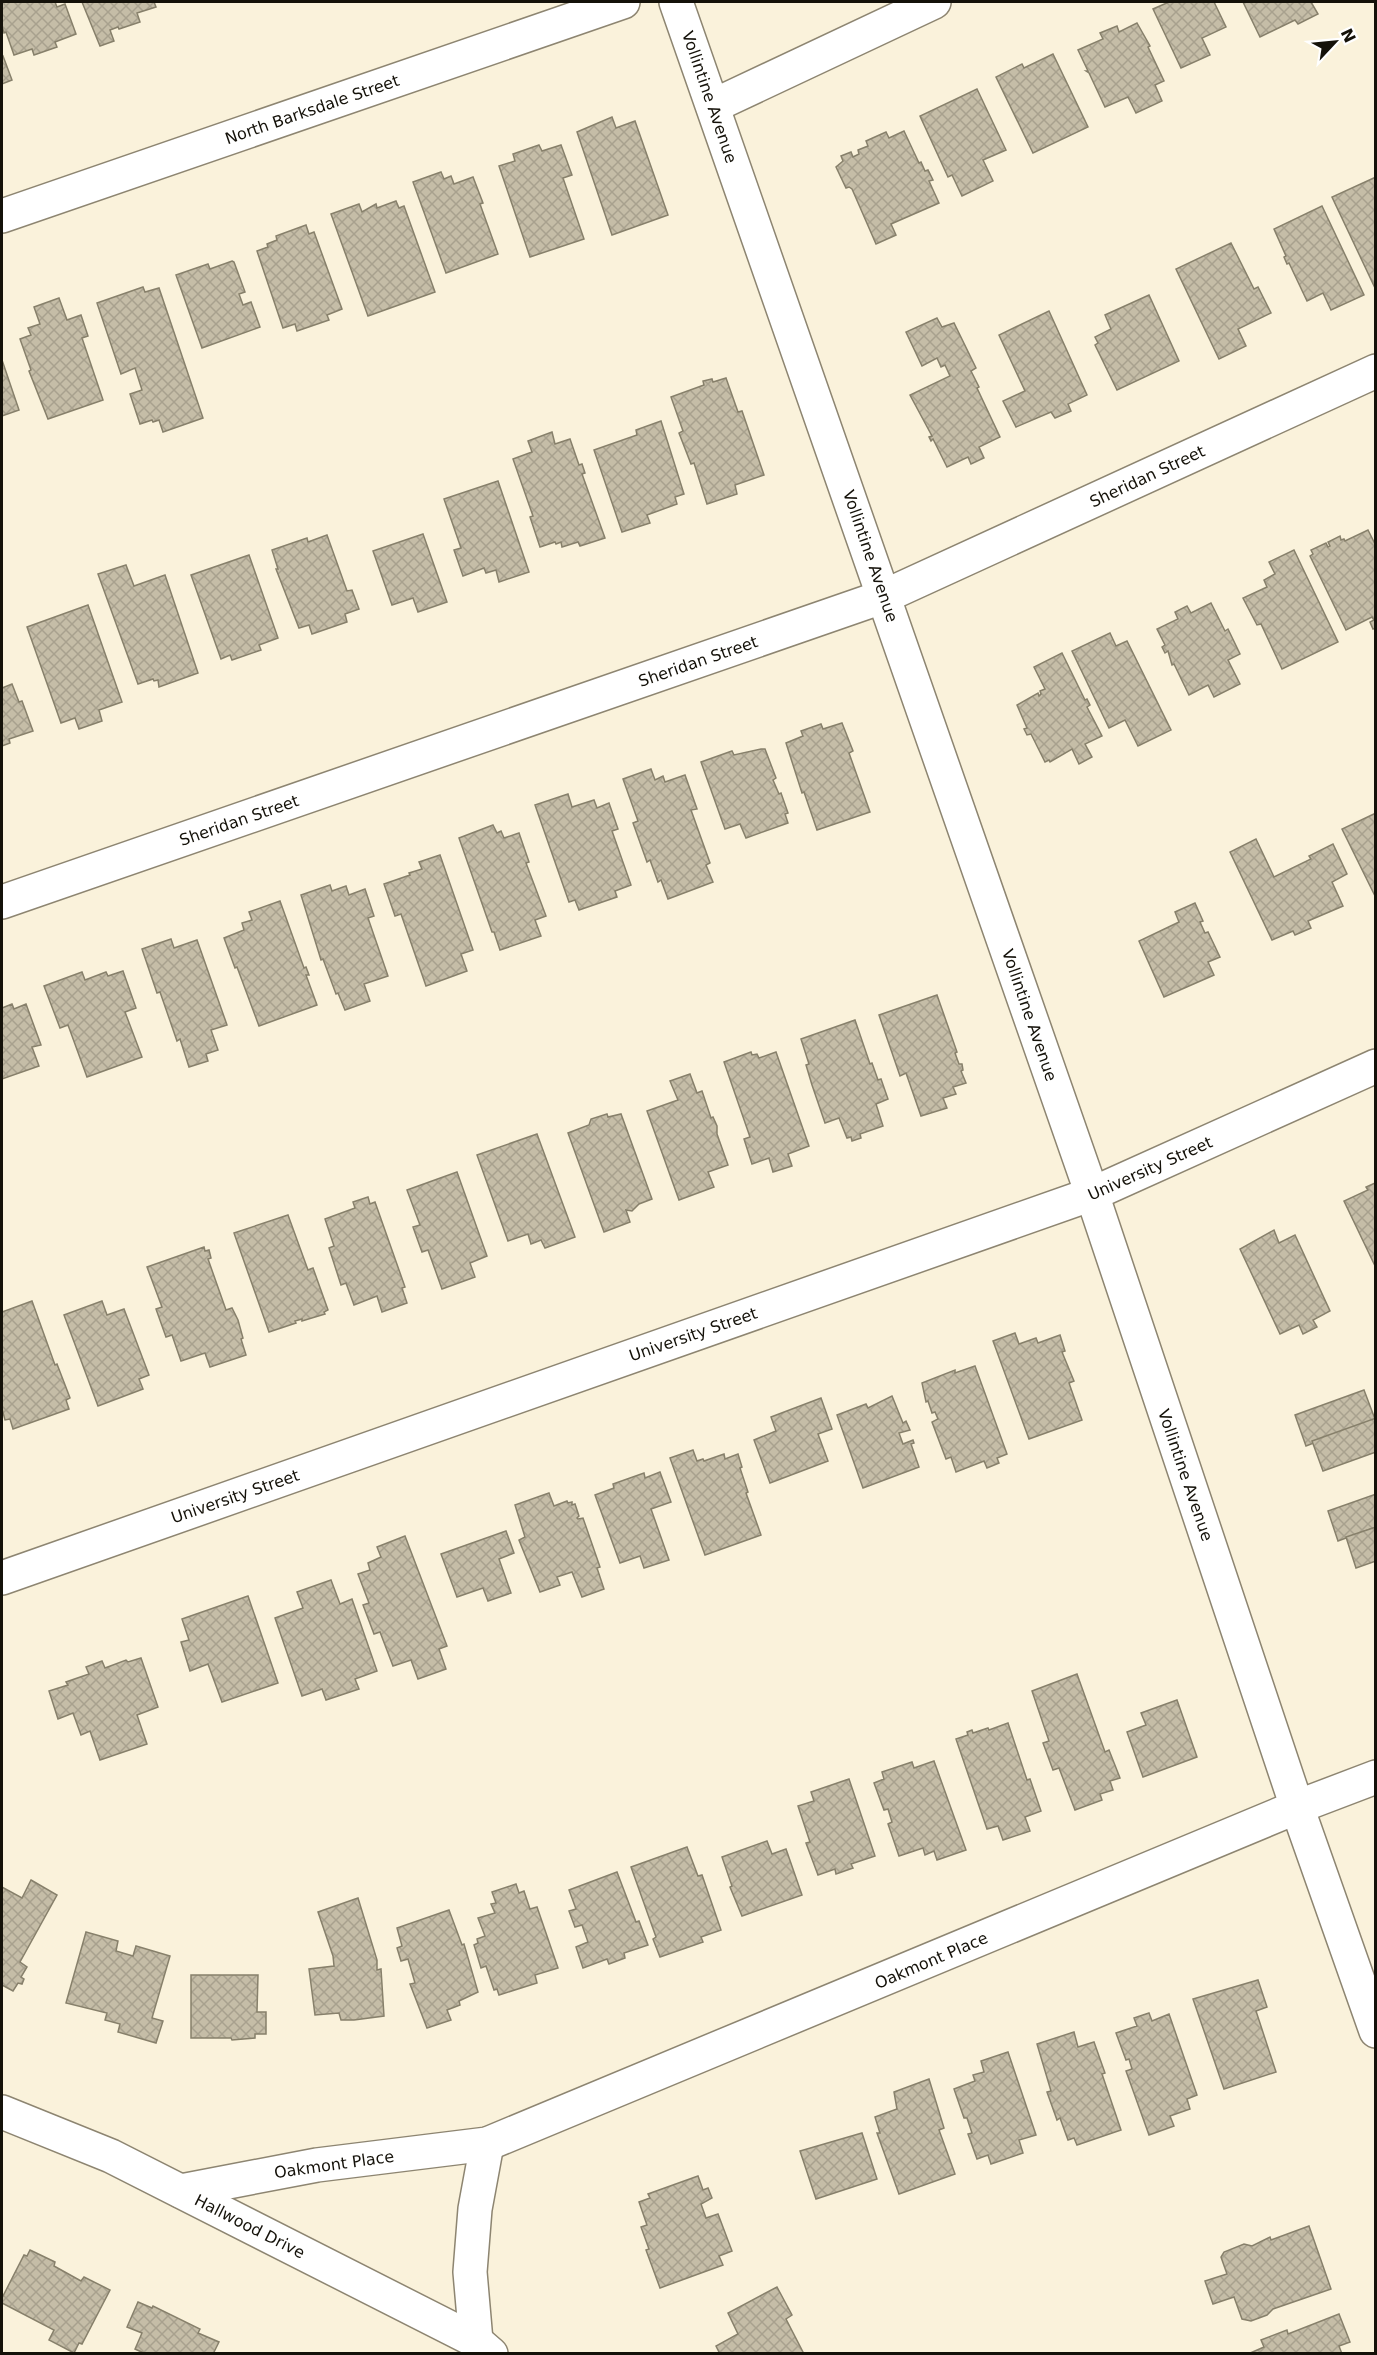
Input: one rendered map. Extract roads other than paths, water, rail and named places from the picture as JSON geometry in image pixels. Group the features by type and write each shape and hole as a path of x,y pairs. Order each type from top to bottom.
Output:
{"street":[{"name":"North Barksdale Street","path":"2,216 623,2"},
{"name":"Vollintine Avenue","path":"676,2 1092,1194 1297,1807 1376,2031"},
{"path":"713,106 934,2"},
{"name":"Sheridan Street","path":"2,902 885,596 1376,370"},
{"name":"University Street","path":"2,1578 1092,1194 1376,1066"},
{"name":"Oakmont Place","path":"181,2191 317,2165 487,2144 1297,1807 1376,1777"},
{"name":"Hallwood Drive","path":"2,2112 111,2156 484,2347"},
{"path":"484,2347 470,2272 475,2209 487,2144"}]}
